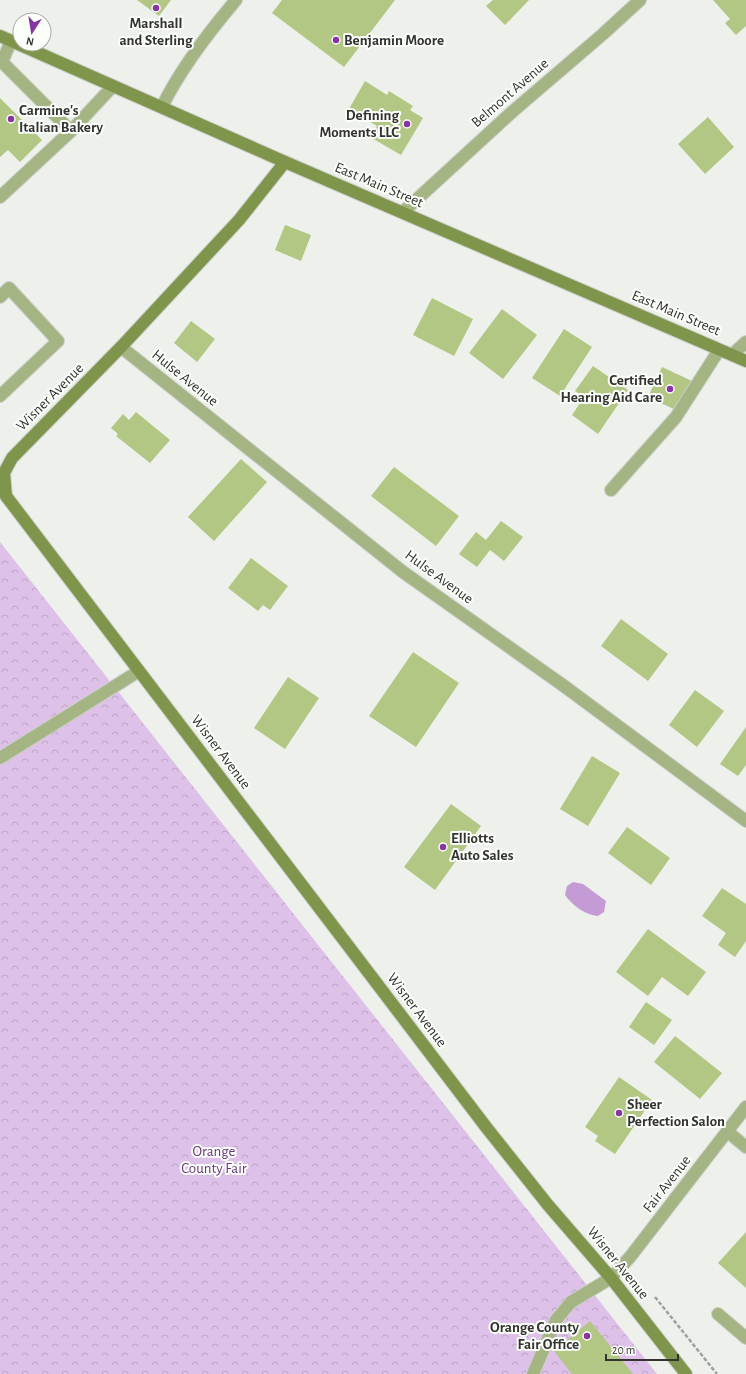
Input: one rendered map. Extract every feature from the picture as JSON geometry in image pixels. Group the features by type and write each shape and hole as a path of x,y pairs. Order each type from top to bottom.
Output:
{"street":[{"path":"162,107 171,88 215,25 236,0"},
{"name":"Belmont Avenue","path":"403,212 512,112 603,34 640,0"},
{"name":"East Main Street","path":"0,36 285,162 746,361"},
{"path":"11,41 1,62 72,131"},
{"path":"0,197 72,131 113,86"},
{"name":"Wisner Avenue","path":"285,162 239,220 121,347 12,458 2,474 6,496 486,1127 548,1205 611,1278 686,1374"},
{"path":"0,297 9,288 58,341 0,396"},
{"path":"732,355 746,342"},
{"name":"Hulse Avenue","path":"121,347 403,572 564,686 746,821"},
{"path":"611,490 676,417 720,350"},
{"path":"0,758 139,671"},
{"name":"Fair Avenue","path":"533,1374 556,1320 571,1302 611,1278 630,1257 746,1107"},
{"path":"728,1132 746,1147"},
{"path":"718,1314 746,1338"}],"path":[{"path":"655,1297 717,1374"}],"green space":[{"name":"Orange County Fair","path":"0,542 657,1374 0,1374"}],"shaded area":[{"path":"573,882 583,884 606,901 604,912 598,916 588,914 572,903 565,895 567,886"}],"building":[{"name":"Marshall and Sterling","path":"137,0 171,0 159,16"},
{"name":"Benjamin Moore","path":"282,0 395,0 344,67 272,13"},
{"path":"493,0 529,0 505,25 486,6"},
{"path":"713,0 746,0 746,26 736,35 725,23 730,19"},
{"path":"365,81 387,95 389,91 413,106 410,110 423,118 401,155 370,137 377,126 349,109"},
{"name":"Carmine's Italian Bakery","path":"0,98 42,140 20,162 8,150 0,157"},
{"path":"708,117 734,147 705,174 678,144"},
{"path":"285,225 311,235 301,261 275,250"},
{"path":"432,298 473,319 454,356 413,335"},
{"path":"502,309 537,335 503,379 469,353"},
{"path":"191,321 215,339 197,362 174,343"},
{"path":"564,329 592,347 560,396 532,378"},
{"path":"593,366 628,390 598,434 572,415 584,397 575,391"},
{"name":"Certified Hearing Aid Care","path":"662,367 692,381 678,411 648,397"},
{"path":"136,412 170,440 150,463 116,436 118,434 111,428 123,414 129,420"},
{"path":"241,459 267,482 214,541 188,517"},
{"path":"394,467 459,516 436,546 371,496"},
{"path":"501,521 523,537 504,561 490,550 477,567 459,554 476,532 486,540"},
{"path":"251,558 288,586 270,610 263,605 258,611 228,588"},
{"path":"621,619 668,654 648,681 601,646"},
{"path":"413,652 459,683 416,747 369,716"},
{"path":"288,677 319,698 285,749 254,728"},
{"path":"695,690 724,711 697,747 669,725"},
{"path":"746,727 746,765 738,776 720,764"},
{"path":"592,756 620,773 588,826 560,809"},
{"name":"Elliotts Auto Sales","path":"451,804 481,826 435,890 404,867"},
{"path":"627,827 670,858 651,885 608,853"},
{"path":"722,888 746,904 746,941 735,957 718,945 726,933 702,916"},
{"path":"648,929 706,972 688,996 662,977 648,996 616,972"},
{"path":"646,1002 672,1020 654,1045 629,1027"},
{"path":"675,1036 722,1073 700,1099 654,1062"},
{"name":"Sheer Perfection Salon","path":"619,1077 652,1100 615,1154 595,1141 598,1136 585,1127"},
{"path":"746,1232 746,1288 718,1263"},
{"name":"Orange County Fair Office","path":"590,1321 633,1374 572,1374 554,1351"}],"place":[{"name":"Marshall and Sterling","path":"156,8"},
{"name":"Benjamin Moore","path":"336,40"},
{"name":"Carmine's Italian Bakery","path":"11,119"},
{"name":"Defining Moments LLC","path":"407,124"},
{"name":"Certified Hearing Aid Care","path":"670,389"},
{"name":"Elliotts Auto Sales","path":"443,847"},
{"name":"Sheer Perfection Salon","path":"619,1113"},
{"name":"Orange County Fair Office","path":"587,1336"}]}
